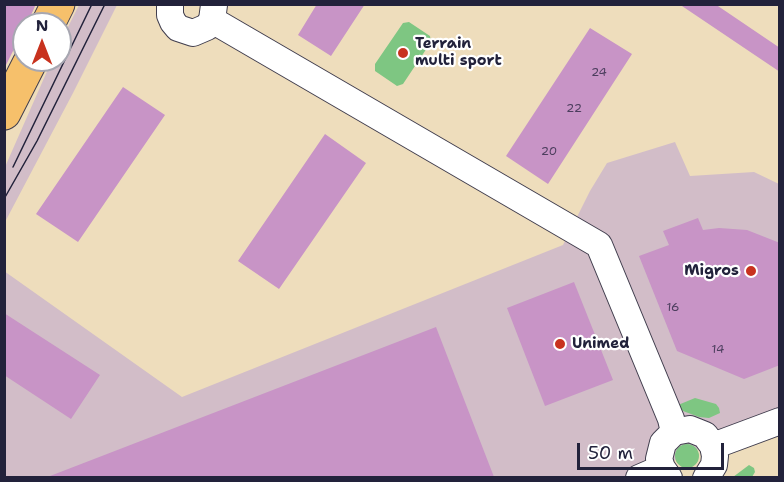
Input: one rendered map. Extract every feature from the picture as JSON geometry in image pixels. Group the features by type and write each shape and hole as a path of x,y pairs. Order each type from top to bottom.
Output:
{"main road":[{"path":"4,113 24,72"}],"street":[{"path":"170,4 170,15 178,28 193,33 201,31 207,27 213,12 599,245 671,419 674,432"},
{"path":"713,446 780,421"},
{"path":"657,474 663,443 674,432 682,429 698,431 705,435 713,446 714,465 706,477"}],"shaded area":[{"path":"79,5 117,5 5,222 5,167 47,72 72,72 72,19"},
{"path":"675,142 690,176 754,172 779,184 779,411 639,477 5,477 4,271 182,397 563,245 607,163"}],"green space":[{"name":"Terrain multi sport","path":"409,22 430,36 431,42 403,84 397,86 375,71 375,64 403,23"},
{"path":"695,398 716,404 720,413 709,418 699,417 683,411 678,405"},
{"path":"687,444 692,445 698,451 698,461 692,467 687,468 682,467 676,461 675,456 676,451 682,445"},
{"path":"749,465 754,468 755,472 752,477 733,477"}],"building":[{"path":"4,4 36,4 32,12 12,12 12,53 4,69"},
{"path":"317,4 365,4 331,56 298,35"},
{"path":"679,4 715,4 780,48 780,72"},
{"path":"590,28 632,54 548,184 506,156"},
{"path":"123,87 165,115 78,242 36,214"},
{"path":"325,134 366,163 279,289 238,261"},
{"path":"698,218 703,230 719,228 747,230 780,243 780,365 744,379 677,351 639,256 669,245 663,231"},
{"name":"Unimed","path":"574,282 613,380 545,406 507,308"},
{"path":"4,313 100,375 71,419 4,375"},
{"path":"436,327 494,477 50,477 50,476"}],"tram line":[{"path":"13,167 92,4"},
{"path":"4,199 37,141 105,4"}],"place":[{"name":"Terrain multi sport","path":"403,53"},
{"name":"Migros","path":"751,271"},
{"name":"Unimed","path":"560,344"}]}
